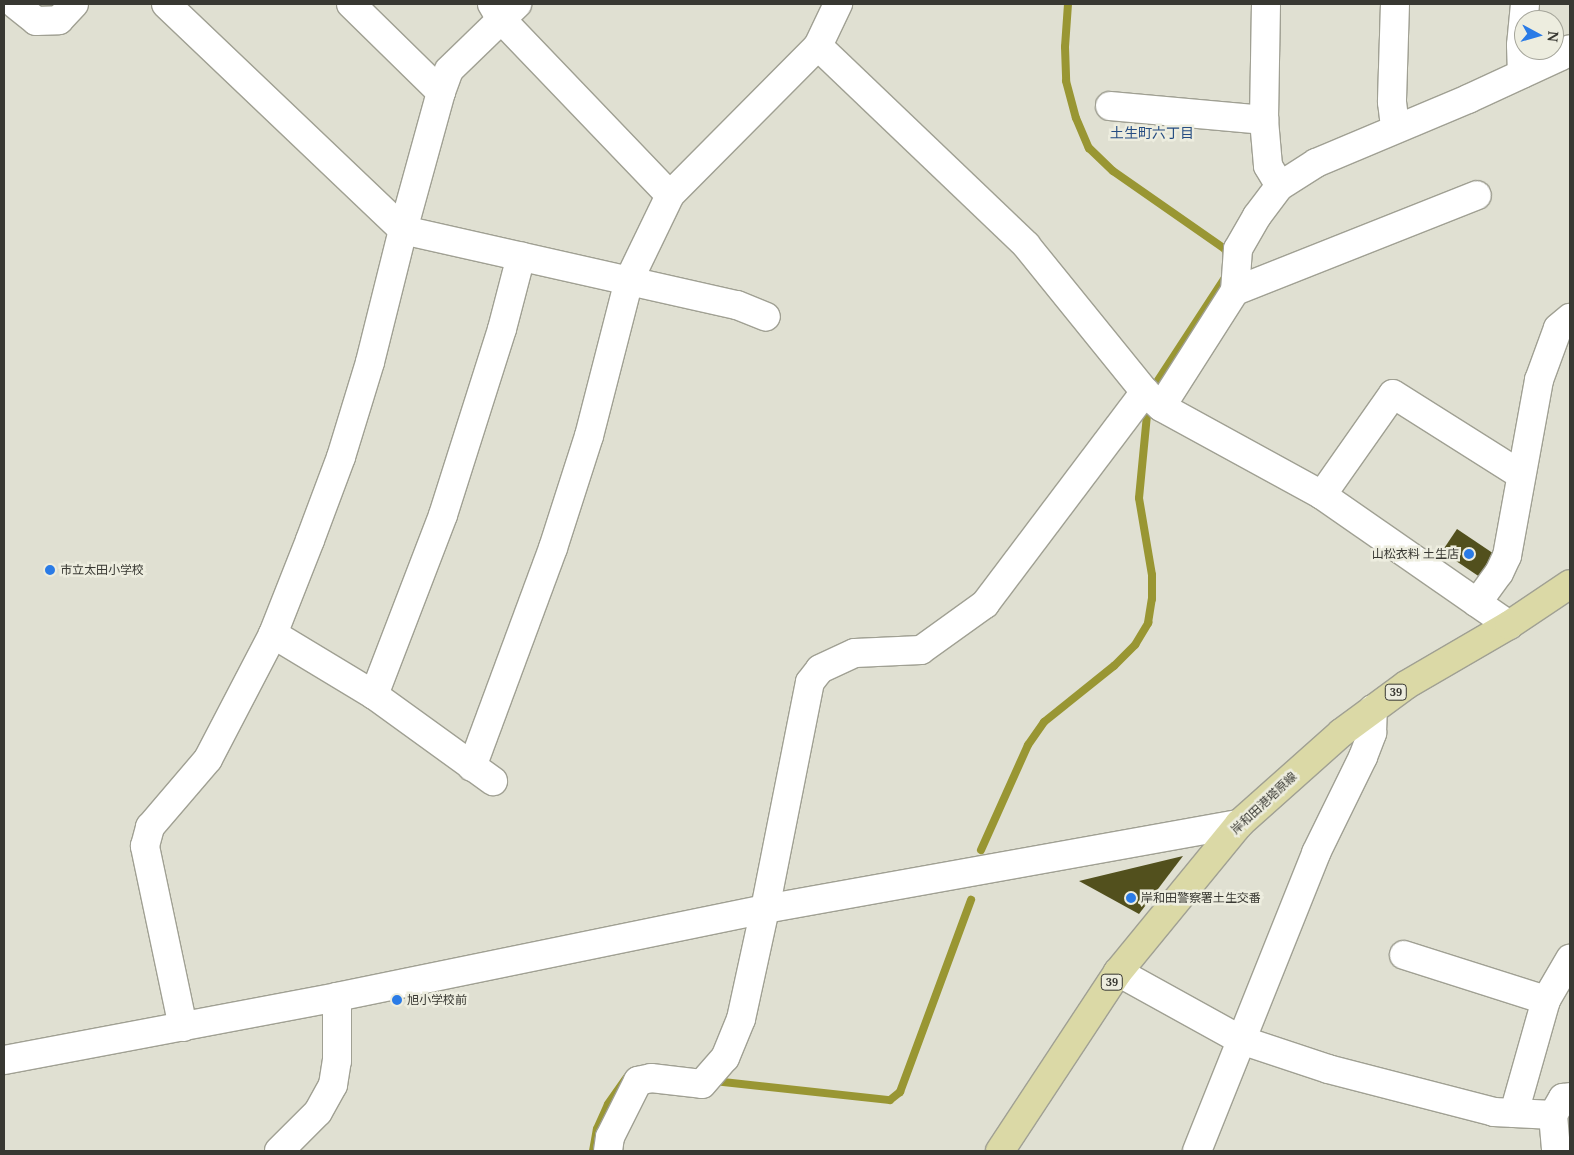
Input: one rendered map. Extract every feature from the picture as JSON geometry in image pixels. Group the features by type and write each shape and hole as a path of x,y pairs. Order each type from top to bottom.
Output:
{"main road":[{"name":"岸和田港塔原線","path":"1000,1151 1118,972 1239,824 1341,733 1406,685 1509,625 1570,584"}],"street":[{"path":"15,4 36,22 59,20 74,4"},
{"path":"166,4 403,230 737,305 766,317"},
{"path":"351,4 441,92"},
{"path":"273,634 374,696 483,774 589,436 629,280 670,194 818,46 838,4"},
{"path":"1266,4 1263,55 1264,120 1268,166 1280,186"},
{"path":"1395,4 1392,102 1396,128"},
{"path":"1522,74 1525,4"},
{"path":"183,1027 145,846 150,827 208,759 273,634 340,457 370,362 403,230 441,92 449,70 503,8 670,194"},
{"path":"818,46 1026,245 1153,400 1322,495 1509,625"},
{"path":"1235,292 1238,250 1257,216 1280,186 1316,163 1468,99 1561,56 1570,49"},
{"path":"1110,106 1264,120"},
{"path":"608,1151 610,1137 638,1081 651,1078 702,1084 725,1058 741,1019 810,682 820,669 855,653 921,650 986,604 1153,400 1235,292 1477,195"},
{"path":"374,696 443,515 502,329 521,256"},
{"path":"1478,603 1499,573 1507,556 1539,380 1558,328 1570,318"},
{"path":"1322,495 1393,394 1521,476"},
{"path":"1196,1151 1316,853 1363,757 1372,733 1374,709"},
{"path":"4,1060 338,997 765,909 1239,824"},
{"path":"1404,955 1546,1000"},
{"path":"1514,1113 1546,1000 1570,959"},
{"path":"1118,972 1241,1040 1328,1069 1494,1112 1514,1113 1562,1106 1556,1151"},
{"path":"279,1151 318,1112 333,1086 337,1061 338,997"}],"building":[{"name":"山松衣料 土生店","path":"1457,529 1497,556 1482,578 1442,551"},
{"name":"岸和田警察署土生交番","path":"1183,856 1139,914 1079,881"}],"waterway":[{"path":"1068,4 1065,47 1066,81 1076,118 1089,148 1113,171 1225,249 1228,257"},
{"path":"1155,385 1226,276"},
{"path":"981,850 1028,745 1044,722 1114,666 1135,645 1148,623 1152,599 1152,575 1139,498 1147,415"},
{"path":"714,1081 890,1100 900,1092 971,900"},
{"path":"593,1151 597,1129 608,1104 627,1077"}],"place":[{"name":"山松衣料 土生店","path":"1469,554"},
{"name":"市立太田小学校","path":"50,570"},
{"name":"岸和田警察署土生交番","path":"1131,898"},
{"name":"旭小学校前","path":"397,1000"}],"district":[{"name":"土生町六丁目","path":"1152,133"}]}
